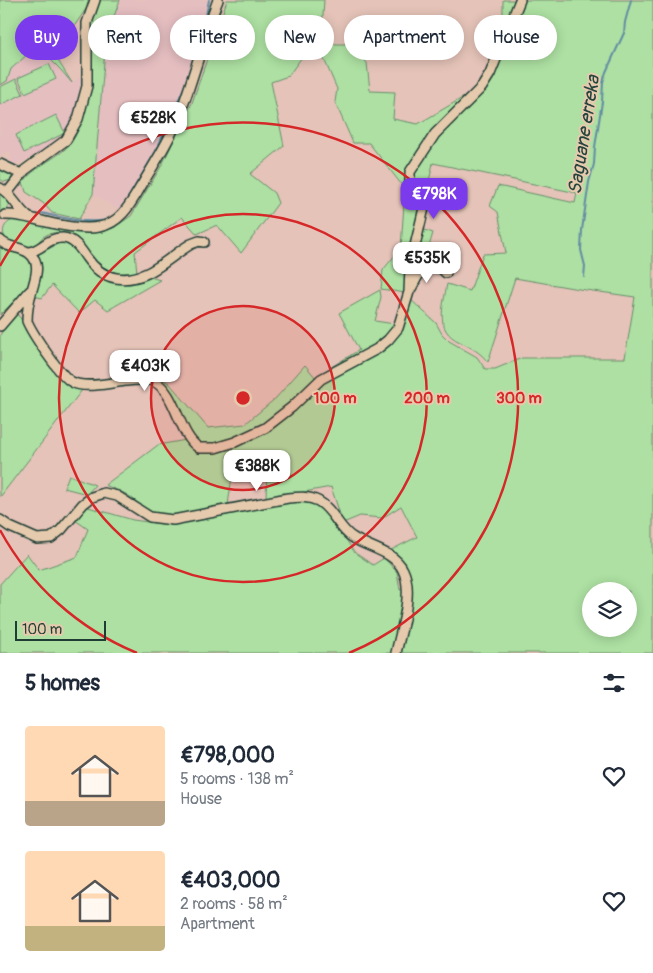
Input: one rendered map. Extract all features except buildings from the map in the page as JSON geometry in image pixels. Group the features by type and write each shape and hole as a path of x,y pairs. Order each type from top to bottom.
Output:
{"street":[{"path":"5,192 21,174 66,140 78,119 87,86 87,23 95,0"},
{"path":"2,216 16,214 52,223 93,228 110,223 124,212 164,149 179,118 202,42 218,0"},
{"path":"409,292 410,267 424,208 410,180 410,172 435,134 482,86 490,74 520,0"},
{"path":"0,164 21,174"},
{"path":"5,192 27,216"},
{"path":"2,216 11,210 5,192"},
{"path":"0,240 6,246 29,252 35,251 50,239 65,238 79,246 93,266 101,272 110,277 131,279 146,274 191,244 204,242"},
{"path":"29,252 35,262 37,272 26,321 67,379 72,383 84,386 153,380 165,392 193,444 199,448 207,449 236,442 266,428 292,407 321,379 383,344 398,328 409,292 419,273 428,263 435,262 446,273"},
{"path":"0,326 32,289"},
{"path":"0,520 37,539 51,538 62,530 83,504 92,498 104,494 117,496 150,517 173,520 288,498 306,497 318,501 329,510 350,536 393,558 403,569 408,590 396,653"}],"shaded area":[{"path":"120,0 212,0 207,15 170,15 170,60 192,60 179,98 153,154 119,210 93,194 104,60 160,60 160,15 114,15"},
{"path":"21,60 50,60 72,83 84,75 79,94 79,105 68,135 53,146 12,165 10,162 11,153 6,151 0,156 0,85 7,81 10,69"}],"green space":[{"path":"0,0 92,0 78,21 78,15 15,15 15,60 21,60 11,69 7,81 0,85"},
{"path":"97,0 120,0 114,15 92,15"},
{"path":"227,0 324,0 323,15 265,15 265,60 300,60 288,76 271,82 284,146 250,174 274,193 278,203 241,253 217,225 197,234 182,217 135,252 137,273 160,280 108,310 95,300 79,313 52,285 42,298 22,293 0,315 0,246 5,251 36,256 72,236 51,233 43,237 35,246 29,247 5,238 4,227 8,223 18,219 79,232 100,232 115,227 131,216 162,165 192,103 207,60 255,60 255,15 222,15"},
{"path":"503,0 517,0 511,15 503,15"},
{"path":"522,0 653,0 653,653 0,653 0,584 27,554 39,570 77,557 88,529 75,520 88,507 133,520 162,524 187,521 294,499 310,501 326,510 355,553 373,565 384,558 397,572 400,590 409,584 389,551 417,537 401,506 382,518 360,516 343,523 331,487 266,499 267,463 232,476 228,505 182,515 154,515 126,494 105,485 158,445 186,440 163,395 152,382 157,376 169,383 208,428 245,424 276,398 305,365 315,377 359,350 339,313 380,290 381,297 375,321 401,325 410,299 436,323 442,334 449,341 477,357 485,369 495,369 522,358 625,358 635,297 515,278 488,362 479,353 452,337 446,331 443,324 442,309 447,284 470,291 483,254 506,253 498,212 490,206 498,186 575,203 577,193 433,163 430,177 427,181 416,182 413,172 432,142 481,90 495,60 557,60 557,15 515,15"},
{"path":"88,29 88,60 104,60 93,194 79,219 52,213 43,203 26,192 23,182 35,170 66,148 77,131 82,118 84,104"},
{"path":"334,44 344,44 344,60 365,60 367,63 370,91 395,92 393,119 418,124 469,94 408,170 421,208 405,293 381,289 383,270 401,248 405,189 369,143 353,143 335,102 337,89 324,60 334,60"},
{"path":"51,60 58,60 72,83"},
{"path":"49,64 56,79 25,93 18,78"},
{"path":"16,79 23,94 0,105 0,87"},
{"path":"56,115 65,133 24,153 16,135"},
{"path":"0,169 10,174 11,180 4,182 0,179"},
{"path":"0,192 10,200 8,208 0,213"},
{"path":"422,229 433,233 425,260 411,284"},
{"path":"15,311 67,382 82,390 0,497 0,335"},
{"path":"69,475 95,485 87,494 64,488"}],"waterway":[{"path":"206,15 209,0"},
{"name":"Saguane erreka","path":"584,277 585,266 581,250 582,230 589,182 594,164 603,82 624,33 631,0"},
{"path":"121,210 156,151 187,81"},
{"path":"41,213 82,221 107,220"}]}
